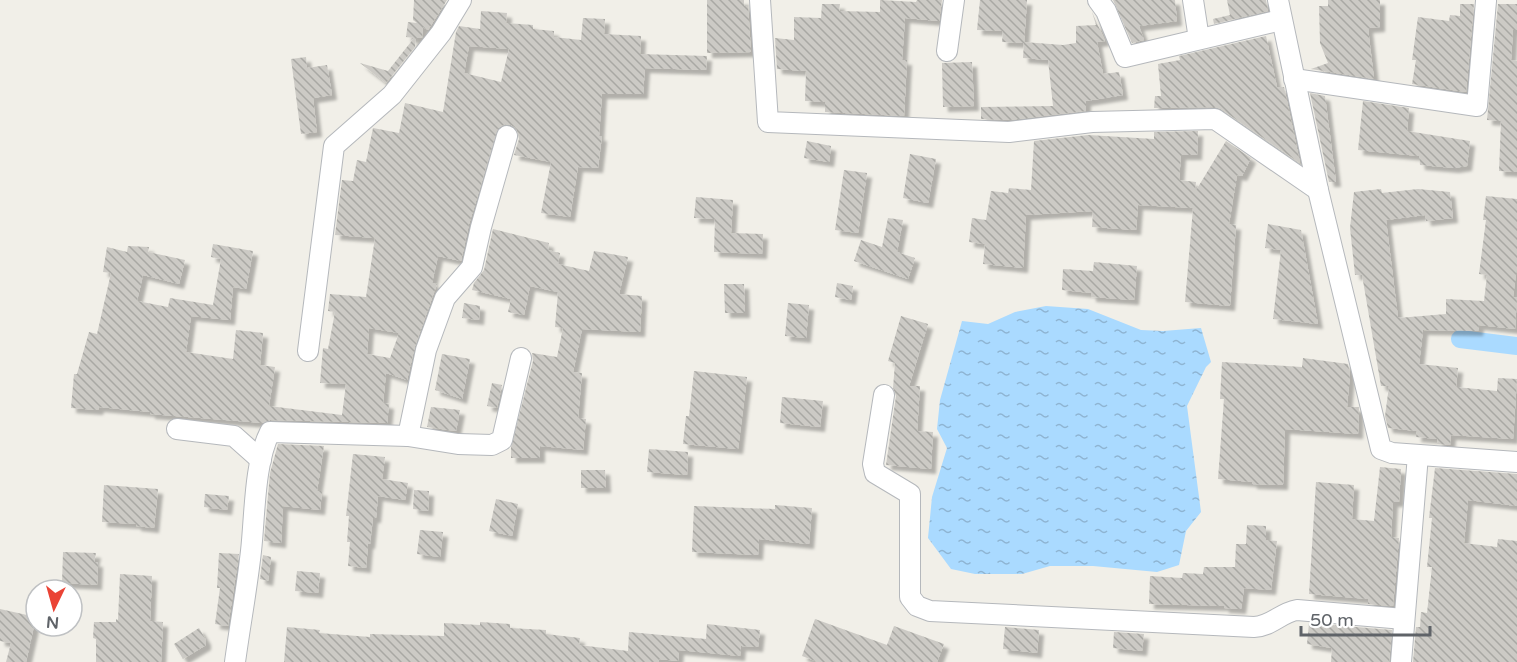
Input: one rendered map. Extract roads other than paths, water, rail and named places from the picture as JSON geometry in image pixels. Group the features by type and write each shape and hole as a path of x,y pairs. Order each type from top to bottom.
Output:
{"street":[{"path":"308,351 334,146 392,95 441,33 461,0"},
{"path":"761,0 768,122 1009,132 1092,122 1215,120 1318,190"},
{"path":"947,51 954,0"},
{"path":"1098,0 1106,12 1125,57 1281,20"},
{"path":"1193,0 1199,39"},
{"path":"1278,0 1318,190 1381,449 1392,453 1517,462"},
{"path":"1294,79 1477,106 1486,1"},
{"path":"408,436 426,350 445,298 472,267 507,136"},
{"path":"235,662 251,554 261,460 264,443 270,432 408,436 458,444 492,445 499,443 502,440 521,358"},
{"path":"884,395 873,464 875,473 910,494 910,597 917,606 930,611 1254,627 1267,626 1287,612 1297,609 1404,619"},
{"path":"177,429 234,436 261,460"},
{"path":"1401,662 1418,455"}],"water":[{"path":"1046,306 1088,309 1141,330 1201,328 1211,362 1206,367 1187,406 1201,512 1186,531 1179,565 1157,572 1093,566 1050,566 1022,574 975,574 951,569 928,538 932,497 947,448 937,429 940,400 962,321 988,324 1015,312"}],"waterway":[{"path":"1460,339 1517,346"}]}
